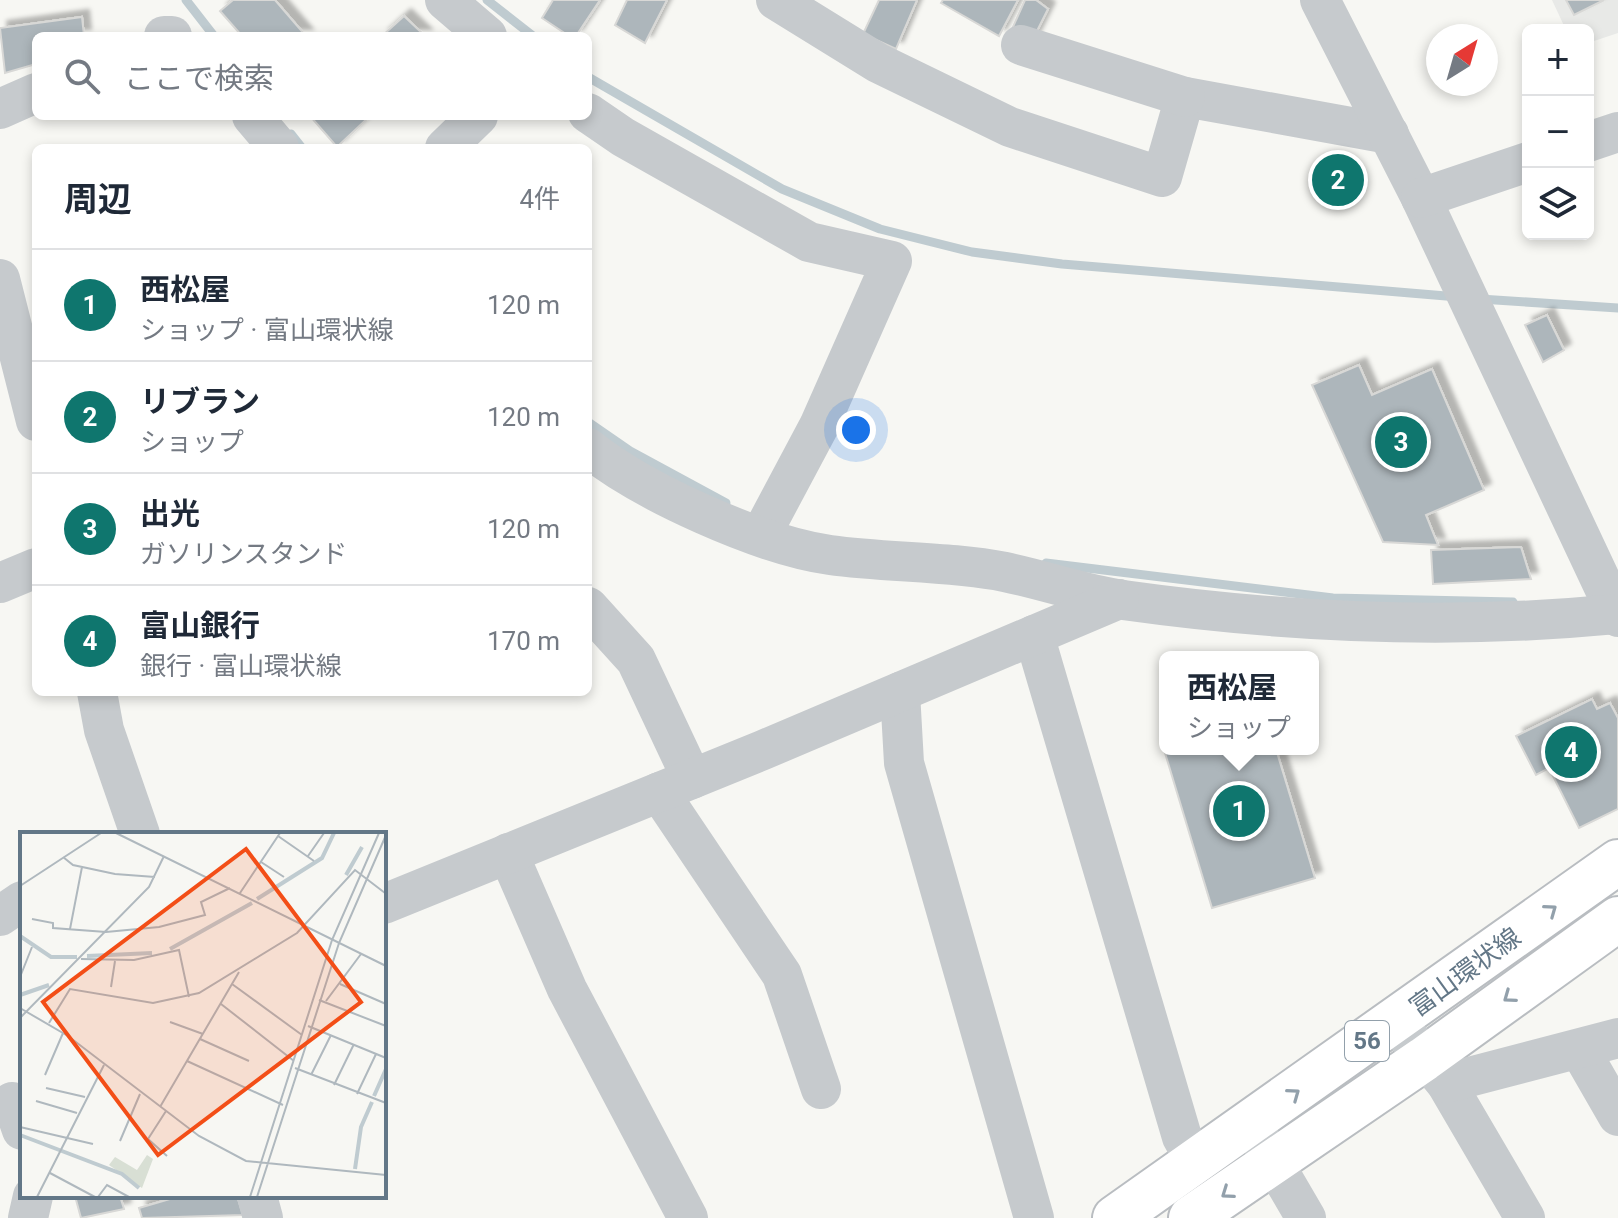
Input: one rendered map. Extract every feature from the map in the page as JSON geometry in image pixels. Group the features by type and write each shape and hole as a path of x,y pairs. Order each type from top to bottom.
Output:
{"main road":[{"name":"富山環状線","path":"1191,1218 1263,1142 1395,1021 1618,862"},
{"name":"富山環状線","path":"1115,1218 1196,1162 1263,1142 1435,1071 1618,919"}],"street":[{"path":"445,0 482,32"},
{"path":"776,0 878,63 1010,127 1162,177 1185,97"},
{"path":"592,451 616,471 742,530 766,526 827,555 1003,572 1119,599 1308,622 1558,620 1617,614 1421,198 1320,0"},
{"path":"1021,45 1185,97 1389,134"},
{"path":"0,109 32,95"},
{"path":"255,120 276,144"},
{"path":"449,144 474,120"},
{"path":"586,125 623,137 809,242 892,261 819,426 766,526"},
{"path":"1594,140 1618,132"},
{"path":"1421,198 1522,164"},
{"path":"0,279 32,405"},
{"path":"0,583 32,570"},
{"path":"386,903 1119,599"},
{"path":"592,611 636,660 675,785 782,975 821,1089"},
{"path":"1034,635 1182,1137 1196,1162"},
{"path":"900,692 904,763 1034,1218"},
{"path":"98,696 104,730 139,832"},
{"path":"508,853 567,989 688,1218"},
{"path":"0,916 20,902"},
{"path":"1395,1021 1435,1071 1525,1218"},
{"path":"1435,1071 1580,1050 1618,1038"},
{"path":"1580,1050 1618,1116"},
{"path":"1263,1142 1306,1218"},
{"path":"28,1218 33,1198"},
{"path":"258,1198 263,1218"}],"shaded area":[{"path":"1552,0 1618,0 1618,33 1594,41 1594,24 1563,24"}],"building":[{"path":"233,0 275,0 303,32 238,32 220,11"},
{"path":"553,0 600,0 579,32 563,32 542,18"},
{"path":"627,0 667,0 645,43 615,25"},
{"path":"879,0 917,0 896,49 863,34"},
{"path":"943,0 1018,0 999,36 941,3"},
{"path":"1025,0 1036,0 1048,9 1033,39 1012,29"},
{"path":"1566,0 1604,0 1574,15"},
{"path":"404,16 421,32 386,32"},
{"path":"82,17 84,32 32,32 32,65 5,73 0,28"},
{"path":"313,120 366,120 340,144 334,144"},
{"path":"1547,315 1564,350 1543,362 1525,325"},
{"path":"1359,365 1372,395 1432,369 1484,490 1426,515 1438,545 1383,542 1312,385"},
{"path":"1521,547 1531,579 1433,584 1431,550"},
{"path":"1592,699 1597,709 1610,703 1618,718 1618,809 1579,828 1549,768 1536,775 1516,736"},
{"path":"1166,755 1278,755 1315,878 1212,908"},
{"path":"76,1198 121,1198 124,1209 81,1218"},
{"path":"173,1198 238,1198 243,1215 142,1218 139,1208"}],"waterway":[{"path":"186,0 211,32"},
{"path":"487,0 528,32"},
{"path":"592,79 782,189 880,229 972,252 1062,264 1458,297"},
{"path":"291,134 299,144"},
{"path":"1480,299 1618,308"},
{"path":"592,425 630,451 726,503"},
{"path":"1046,563 1333,598 1513,602"}],"place":[{"name":"リブラン","path":"1338,180"},
{"name":"出光","path":"1401,442"},
{"name":"富山銀行","path":"1571,752"},
{"name":"西松屋","path":"1239,811"}]}
